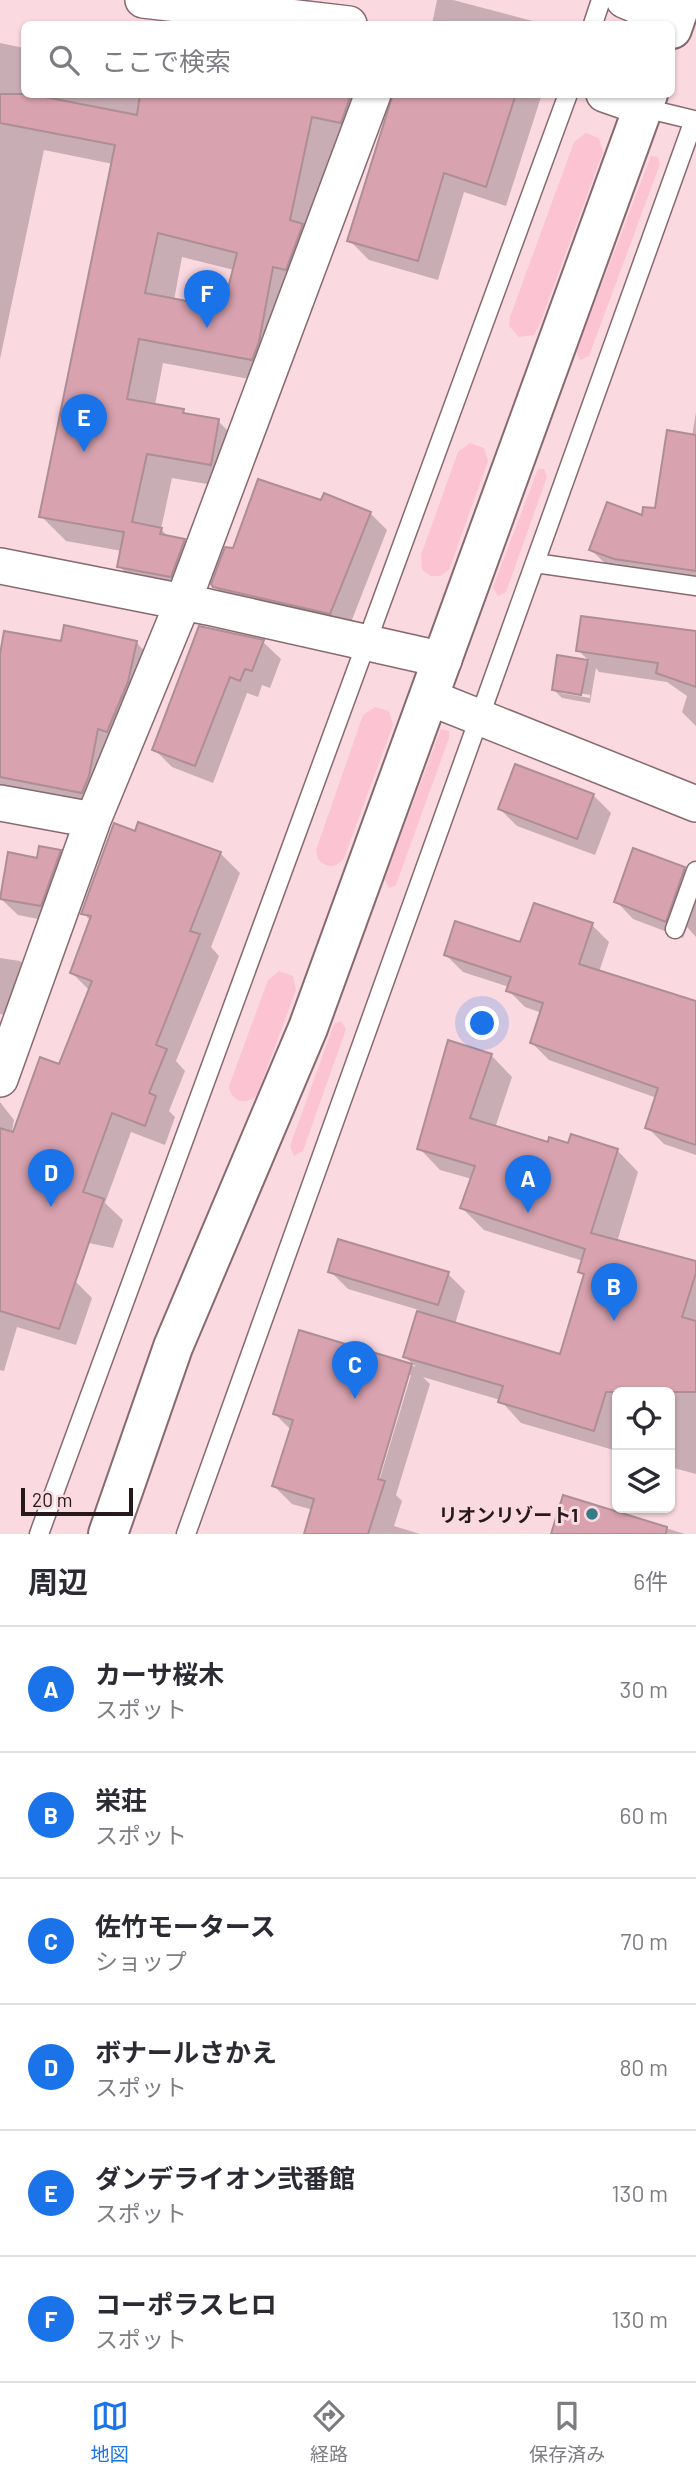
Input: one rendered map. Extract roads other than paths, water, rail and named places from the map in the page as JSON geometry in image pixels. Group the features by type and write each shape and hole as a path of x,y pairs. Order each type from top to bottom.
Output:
{"street":[{"path":"143,0 323,21"},
{"path":"624,0 681,19"},
{"path":"0,1079 9,1029 183,602 372,98"},
{"path":"108,1534 173,1347 308,1028 431,698 646,101 628,98"},
{"path":"0,566 183,602 444,660"},
{"path":"431,698 696,804"},
{"path":"0,803 93,820"}],"lane":[{"path":"594,21 601,0"},
{"path":"39,1534 369,643 567,98"},
{"path":"186,1534 694,120 646,101"},
{"path":"535,563 696,586"},
{"path":"675,929 696,871"}],"place":[{"name":"コーポラスヒロ","path":"207,328"},
{"name":"ダンデライオン弐番館","path":"84,452"},
{"name":"ボナールさかえ","path":"51,1207"},
{"name":"カーサ桜木","path":"528,1213"},
{"name":"栄荘","path":"614,1321"},
{"name":"佐竹モータース","path":"355,1399"},
{"name":"リオンリゾート1","path":"592,1514"}]}
